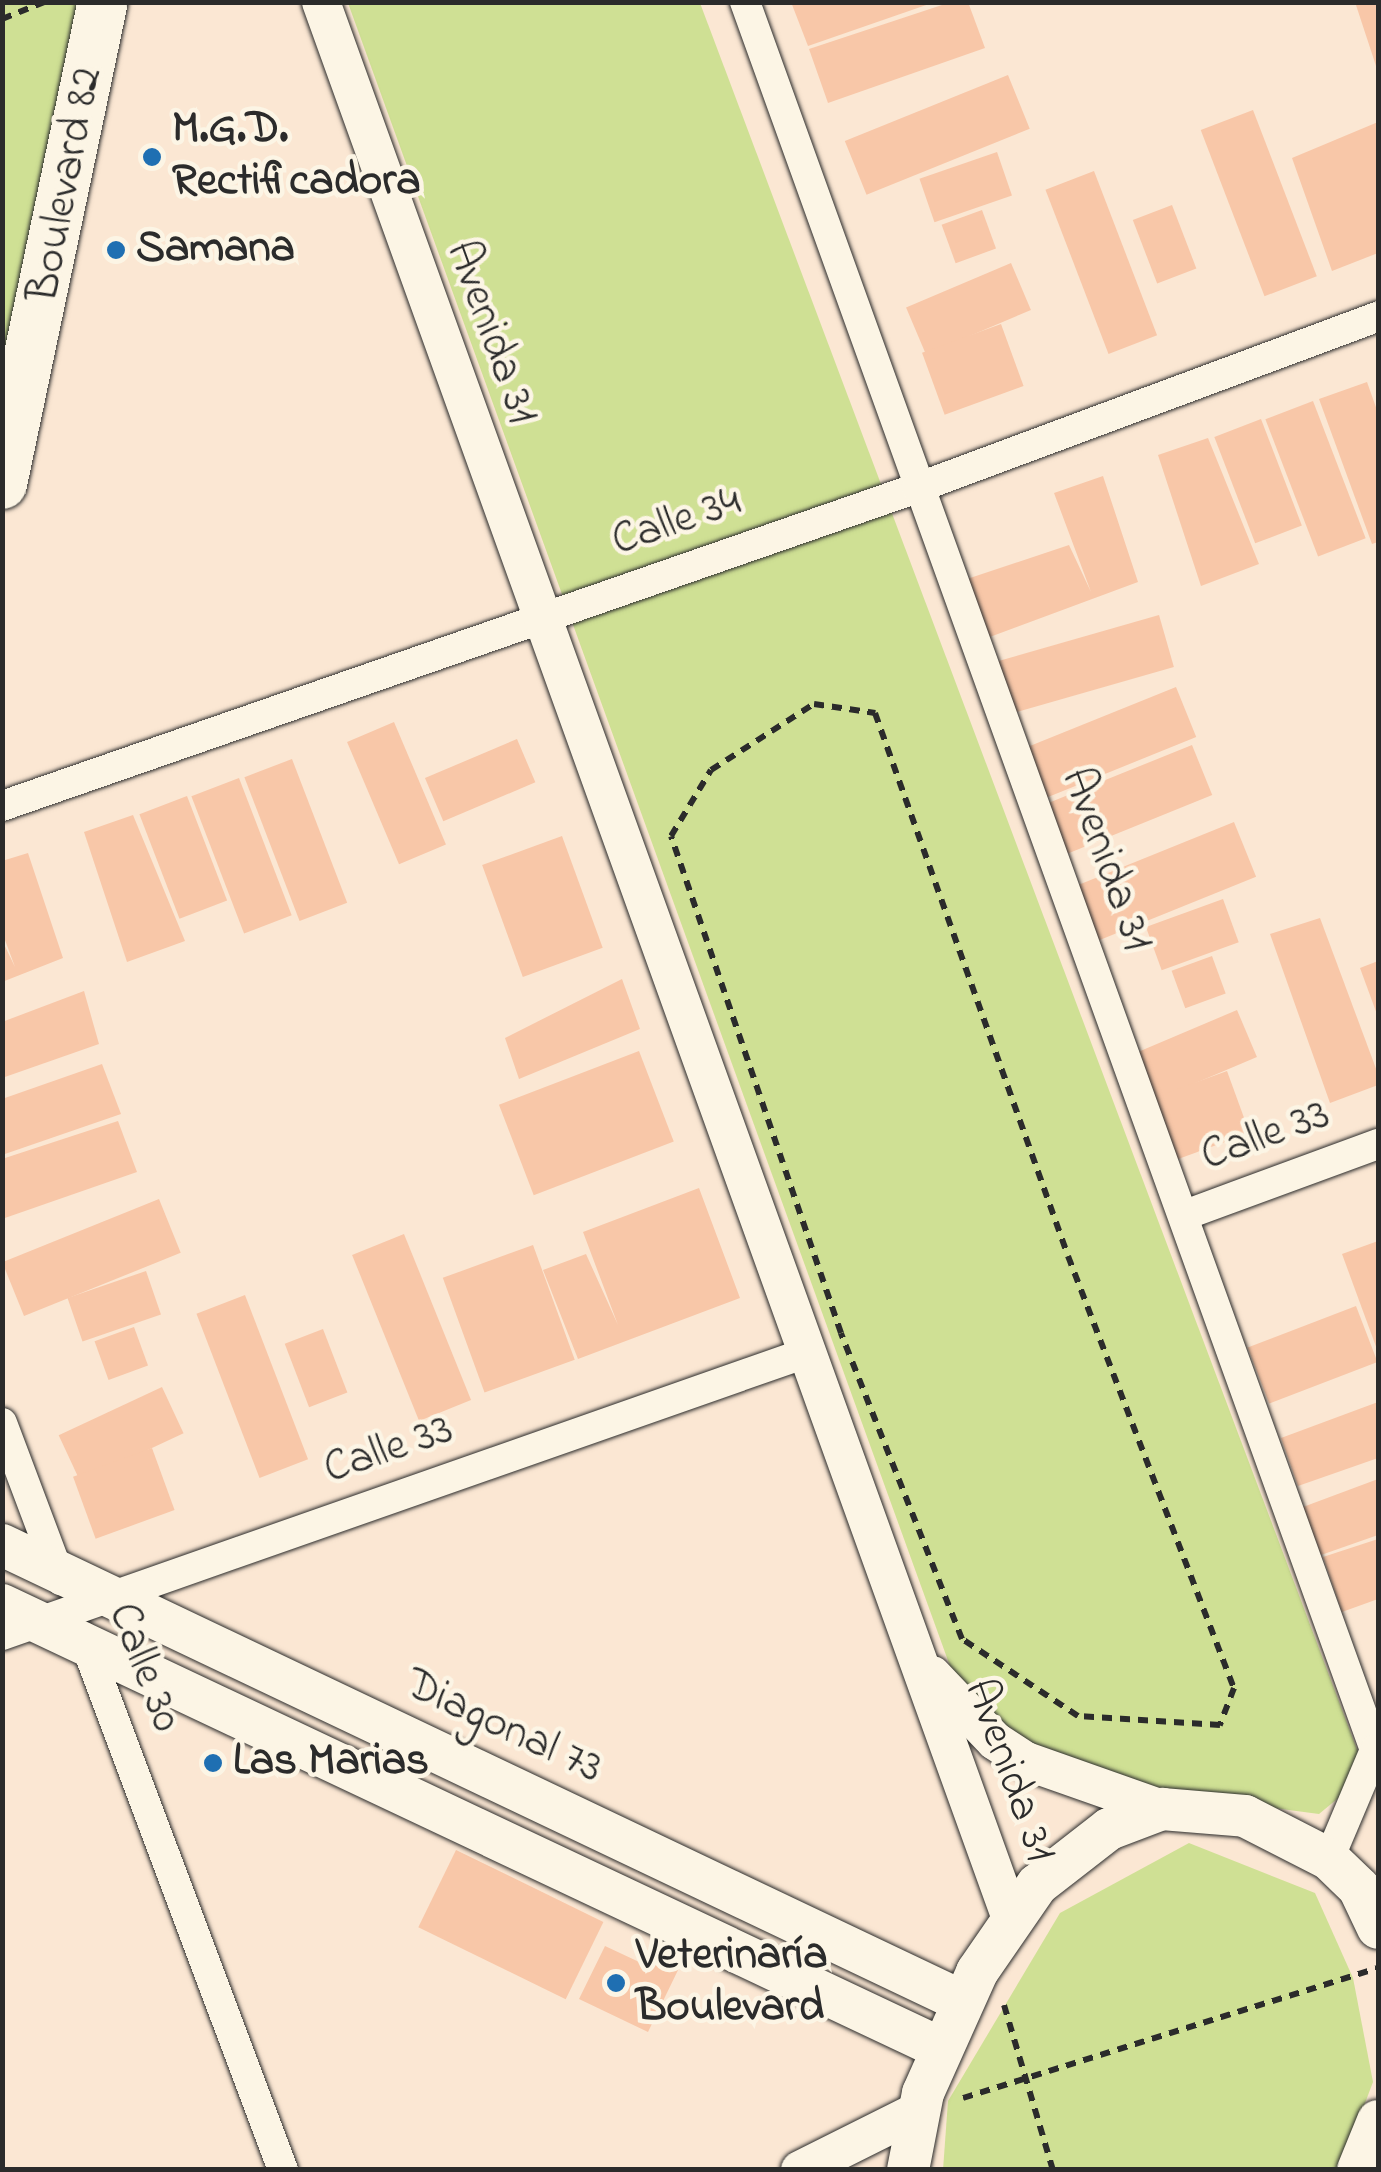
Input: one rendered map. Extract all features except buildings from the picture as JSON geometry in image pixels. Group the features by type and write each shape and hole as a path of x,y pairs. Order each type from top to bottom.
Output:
{"highway":[{"name":"Boulevard 82","path":"2,484 103,2"}],"main road":[{"name":"Diagonal 73","path":"2,1546 53,1612 940,2048"},
{"name":"Diagonal 73","path":"53,1612 969,1986"},
{"path":"908,2170 920,2102 969,1986 1011,1919 1071,1854 1162,1810 1245,1816 1355,1881 1378,1928"},
{"path":"1358,2170 1378,2121"}],"street":[{"name":"Avenida 31","path":"321,2 1011,1919"},
{"name":"Avenida 31","path":"745,2 918,488 1185,1214 1377,1756 1355,1881"},
{"name":"Calle 34","path":"2,806 918,488 1378,317"},
{"name":"Calle 33","path":"1185,1214 1378,1144"},
{"name":"Calle 33","path":"53,1612 806,1353"},
{"name":"Calle 30","path":"2,1424 53,1612 283,2170"},
{"name":"Avenida 31","path":"916,1655 962,1710 1026,1760 1162,1810"},
{"path":"800,2170 920,2102"}],"path":[{"path":"2,19 44,2"},
{"path":"814,704 876,713 1068,1256 1234,1688 1220,1726 1078,1716 962,1639 842,1333 671,836 712,770 814,704"},
{"path":"920,2102 948,2101 1026,2084 1378,1968"},
{"path":"969,1986 1000,1987 1053,2170"}],"green space":[{"path":"3,3 80,3 3,414"},
{"path":"348,3 700,3 1361,1760 1348,1790 1319,1814 1085,1783 963,1702"},
{"path":"1189,1843 1315,1893 1353,1978 1373,2082 1340,2169 943,2170 948,2101 1060,1913"}],"place":[{"name":"M.G.D. Rectificadora","path":"152,157"},
{"name":"Samana","path":"116,250"},
{"name":"Las Marias","path":"213,1763"},
{"name":"Veterinaría Boulevard","path":"616,1983"}]}
